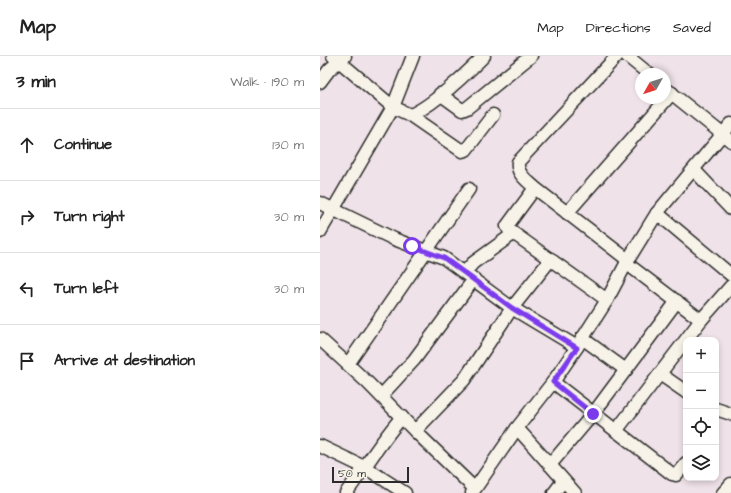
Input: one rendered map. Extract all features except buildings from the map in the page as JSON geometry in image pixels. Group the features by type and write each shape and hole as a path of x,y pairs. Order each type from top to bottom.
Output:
{"street":[{"path":"410,115 418,112 484,56"},
{"path":"440,94 462,110 531,56"},
{"path":"617,56 518,162 518,171 535,188 701,320"},
{"path":"627,56 642,68"},
{"path":"320,232 393,107 411,57"},
{"path":"320,82 339,58 393,107 410,115 462,151 466,150 493,115"},
{"path":"671,92 727,137"},
{"path":"567,213 657,104"},
{"path":"320,339 381,396 473,490 580,343 607,300 627,262 657,213 694,170 727,137 731,124"},
{"path":"694,170 731,209"},
{"path":"348,364 469,188"},
{"path":"535,188 507,226 514,234 607,300"},
{"path":"320,202 394,239 427,250 444,258 470,275 512,308 580,343 626,370"},
{"path":"657,213 731,274"},
{"path":"381,396 414,360 470,275 473,263 514,234"},
{"path":"415,431 464,380 512,308 551,260"},
{"path":"616,431 701,320 731,286"},
{"path":"550,465 593,414 677,301"},
{"path":"660,374 683,390"},
{"path":"553,382 672,474 676,475 683,468"},
{"path":"346,493 366,468 382,440 402,417"},
{"path":"517,428 575,493"},
{"path":"320,446 366,468 405,493"},
{"path":"554,493 563,481"},
{"path":"723,493 731,484"}],"route":[{"path":"412,246 427,250 444,258 512,308 577,348 553,382 593,414"}]}
